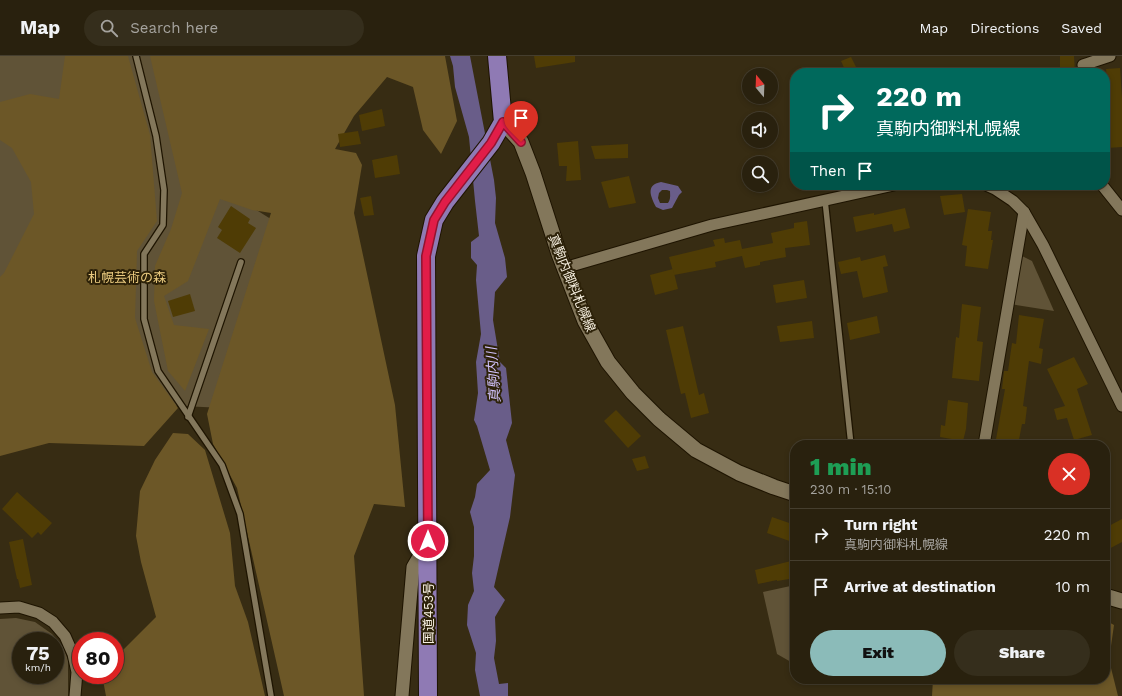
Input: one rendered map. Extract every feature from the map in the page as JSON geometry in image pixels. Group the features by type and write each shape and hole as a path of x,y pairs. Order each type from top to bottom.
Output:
{"highway":[{"path":"497,56 503,122"},
{"name":"国道453号","path":"428,696 426,256 434,220 445,202 491,143 503,122"}],"main road":[{"name":"真駒内御料札幌線","path":"503,122 521,142 564,268 585,321 608,362 633,393 659,419 696,450 739,473 790,492"},
{"path":"1110,597 1122,601"}],"street":[{"path":"1083,65 1110,56"},
{"path":"564,268 712,225 871,190"},
{"path":"996,190 1013,201 1024,212 1043,244 1122,406"},
{"path":"1106,190 1122,210"},
{"path":"985,440 1024,212"},
{"path":"402,696 413,567 428,541"},
{"path":"0,608 19,607 39,613 53,622 65,636 74,654 77,672 75,696"}],"lane":[{"path":"136,56 156,136 164,190 163,225 144,254 144,319 158,371 222,465 240,514 271,696"},
{"path":"825,200 850,440"},
{"path":"188,417 241,262"}],"green space":[{"name":"札幌芸術の森","path":"0,56 168,56 194,171 274,221 223,408 0,397"},
{"path":"65,56 128,56 150,135 157,221 137,251 135,318 152,372 178,408 144,446 49,443 0,456 0,277 4,273 34,214 31,182 12,148 0,140 0,102 30,94 59,99"},
{"path":"150,56 445,56 457,121 441,154 423,130 413,87 387,77 354,116 335,149 356,153 362,165 354,213 395,405 405,507 374,504 354,556 364,696 284,696 237,488 213,444 207,414 271,213 252,210 220,199 188,281 164,296 174,325 209,329 185,391 168,371 154,301 155,266 171,229 182,193"},
{"path":"1022,256 1032,261 1054,311 1010,304 1013,267"},
{"path":"173,433 188,434 205,450 230,533 235,586 248,622 265,696 106,696 104,684 124,684 124,649 156,617 141,562 136,536 140,491 155,460"},
{"path":"790,586 790,661 777,654 763,592"},
{"path":"16,618 35,622 49,632 12,632 12,684 64,684 64,650 68,660 68,696 0,696 0,619"},
{"path":"1110,623 1114,625 1110,653"},
{"path":"1110,664 1118,696 932,696 933,684 1110,684"}],"water":[{"name":"真駒内川","path":"450,56 470,56 494,180 496,198 495,223 505,258 507,277 495,292 493,320 500,362 506,368 512,423 506,440 515,475 510,517 494,587 505,600 495,617 496,641 494,658 499,684 508,683 508,696 480,696 475,670 476,653 467,625 468,605 474,591 472,573 474,556 474,527 470,512 475,497 477,484 490,470 474,420 478,393 476,362 481,334 476,280 477,265 471,258 471,242 479,236 469,137 455,87 453,66"},
{"path":"661,182 678,186 682,192 672,208 663,210 656,207 652,199 651,189 656,184","holes":["662,190 670,191 669,202 660,203 658,198 659,193"]}],"building":[{"path":"534,56 575,56 575,62 536,68"},
{"path":"1060,56 1074,56 1075,68 1060,68"},
{"path":"851,57 856,67 844,68 841,61"},
{"path":"1120,68 1122,98 1122,147 1110,148 1110,69"},
{"path":"382,109 385,126 362,131 359,115"},
{"path":"358,131 361,144 340,147 338,134"},
{"path":"578,141 581,180 566,181 567,166 559,166 557,143"},
{"path":"628,144 628,158 595,159 591,146"},
{"path":"397,155 400,174 375,178 372,160"},
{"path":"629,176 636,203 609,208 601,182"},
{"path":"962,194 965,212 944,215 940,196"},
{"path":"371,196 374,215 364,216 360,198"},
{"path":"231,206 250,219 248,223 256,228 240,253 217,238 222,230 218,227"},
{"path":"905,208 910,228 894,232 892,224 856,232 853,217 874,213 874,215"},
{"path":"968,209 991,212 988,231 992,231 991,240 993,240 988,269 965,266 967,246 962,245"},
{"path":"807,221 810,245 785,248 786,257 760,262 760,265 745,268 742,256 715,262 716,267 674,275 669,257 715,246 713,240 724,238 725,243 740,240 742,249 773,243 771,233 794,228 794,223"},
{"path":"885,255 888,266 883,267 888,292 863,298 857,271 841,274 838,262 860,257 861,261"},
{"path":"673,269 678,289 655,295 650,275"},
{"path":"804,280 807,298 776,303 773,285"},
{"path":"190,294 195,311 173,317 168,301"},
{"path":"962,304 981,307 977,341 983,342 979,381 952,378 956,337 959,338"},
{"path":"1019,315 1044,319 1039,348 1043,349 1041,364 1029,361 1023,406 1027,407 1025,424 1022,424 1019,440 996,440 1005,389 1002,389 1004,371 1008,371 1012,343 1016,344"},
{"path":"877,316 880,333 850,340 847,323"},
{"path":"812,321 814,338 780,342 777,326"},
{"path":"683,326 699,395 704,393 709,413 691,418 685,393 681,394 666,330"},
{"path":"1074,357 1088,384 1077,389 1092,435 1074,440 1067,418 1057,420 1054,409 1065,406 1047,369"},
{"path":"948,400 968,403 966,429 963,440 940,437 941,425 945,426"},
{"path":"616,410 641,436 628,448 604,421"},
{"path":"645,456 649,468 637,471 632,459"},
{"path":"17,492 52,523 41,535 38,532 32,538 2,509"},
{"path":"772,517 790,523 790,541 767,533"},
{"path":"1122,519 1122,542 1110,548 1110,525"},
{"path":"23,539 32,585 20,588 9,542"},
{"path":"790,561 789,579 758,584 755,570"}],"route":[{"path":"428,541 426,256 434,220 445,202 491,143 503,122 521,142"}]}
